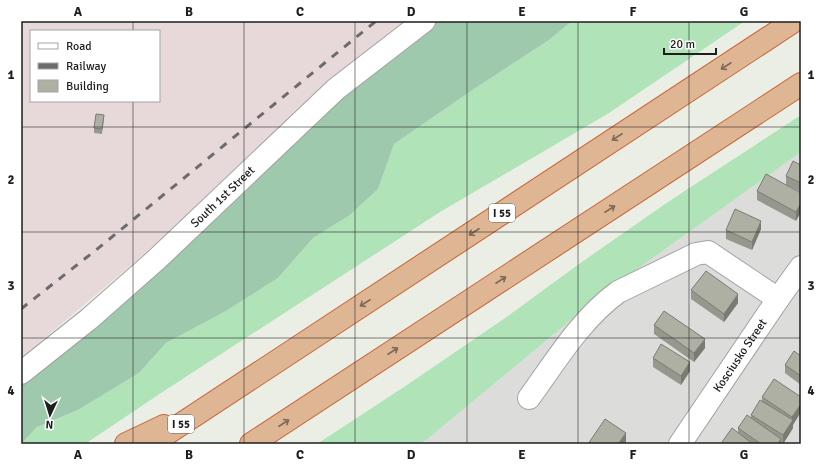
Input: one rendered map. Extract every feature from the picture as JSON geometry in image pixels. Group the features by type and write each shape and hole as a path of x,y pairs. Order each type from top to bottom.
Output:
{"highway":[{"name":"I 55","path":"151,444 794,21"},
{"path":"251,444 801,84"},
{"path":"126,444 210,405"}],"street":[{"name":"South 1st Street","path":"21,373 89,319 151,263 336,89 424,21"},
{"path":"528,398 580,327 610,298 618,292 696,254 708,252 778,299"},
{"name":"Kosciusko Street","path":"680,444 801,267"}],"shaded area":[{"path":"21,21 405,21 323,86 164,237 21,358"},
{"path":"801,152 801,444 427,444 425,441 601,295"}],"green space":[{"path":"438,21 572,21 549,40 394,144 378,189 350,215 313,238 278,278 226,311 166,343 139,373 78,410 37,427 21,444 21,383 345,95"},
{"path":"572,21 745,21 609,113 440,212 85,444 21,444 37,427 78,410 139,373 166,343 226,311 278,278 313,238 350,215 378,189 394,144 549,40"},
{"path":"801,115 801,152 601,295 425,441 419,444 317,444 508,316 668,202"}],"building":[{"path":"96,114 104,115 102,129 94,128"},
{"path":"793,161 801,165 801,183 786,176"},
{"path":"766,174 801,193 801,203 796,212 757,191"},
{"path":"735,209 761,221 752,242 726,230"},
{"path":"706,271 738,294 724,314 691,290"},
{"path":"664,311 705,339 694,353 654,325"},
{"path":"661,344 690,362 681,376 653,358"},
{"path":"794,351 801,356 801,376 785,365"},
{"path":"774,379 801,397 801,404 792,417 762,397"},
{"path":"760,400 793,420 783,435 751,415"},
{"path":"747,415 781,439 778,444 761,444 738,428"},
{"path":"605,419 626,433 618,444 588,444"},
{"path":"732,428 753,444 725,444 722,442"}],"railway":[{"path":"21,309 96,250 376,21"}]}
